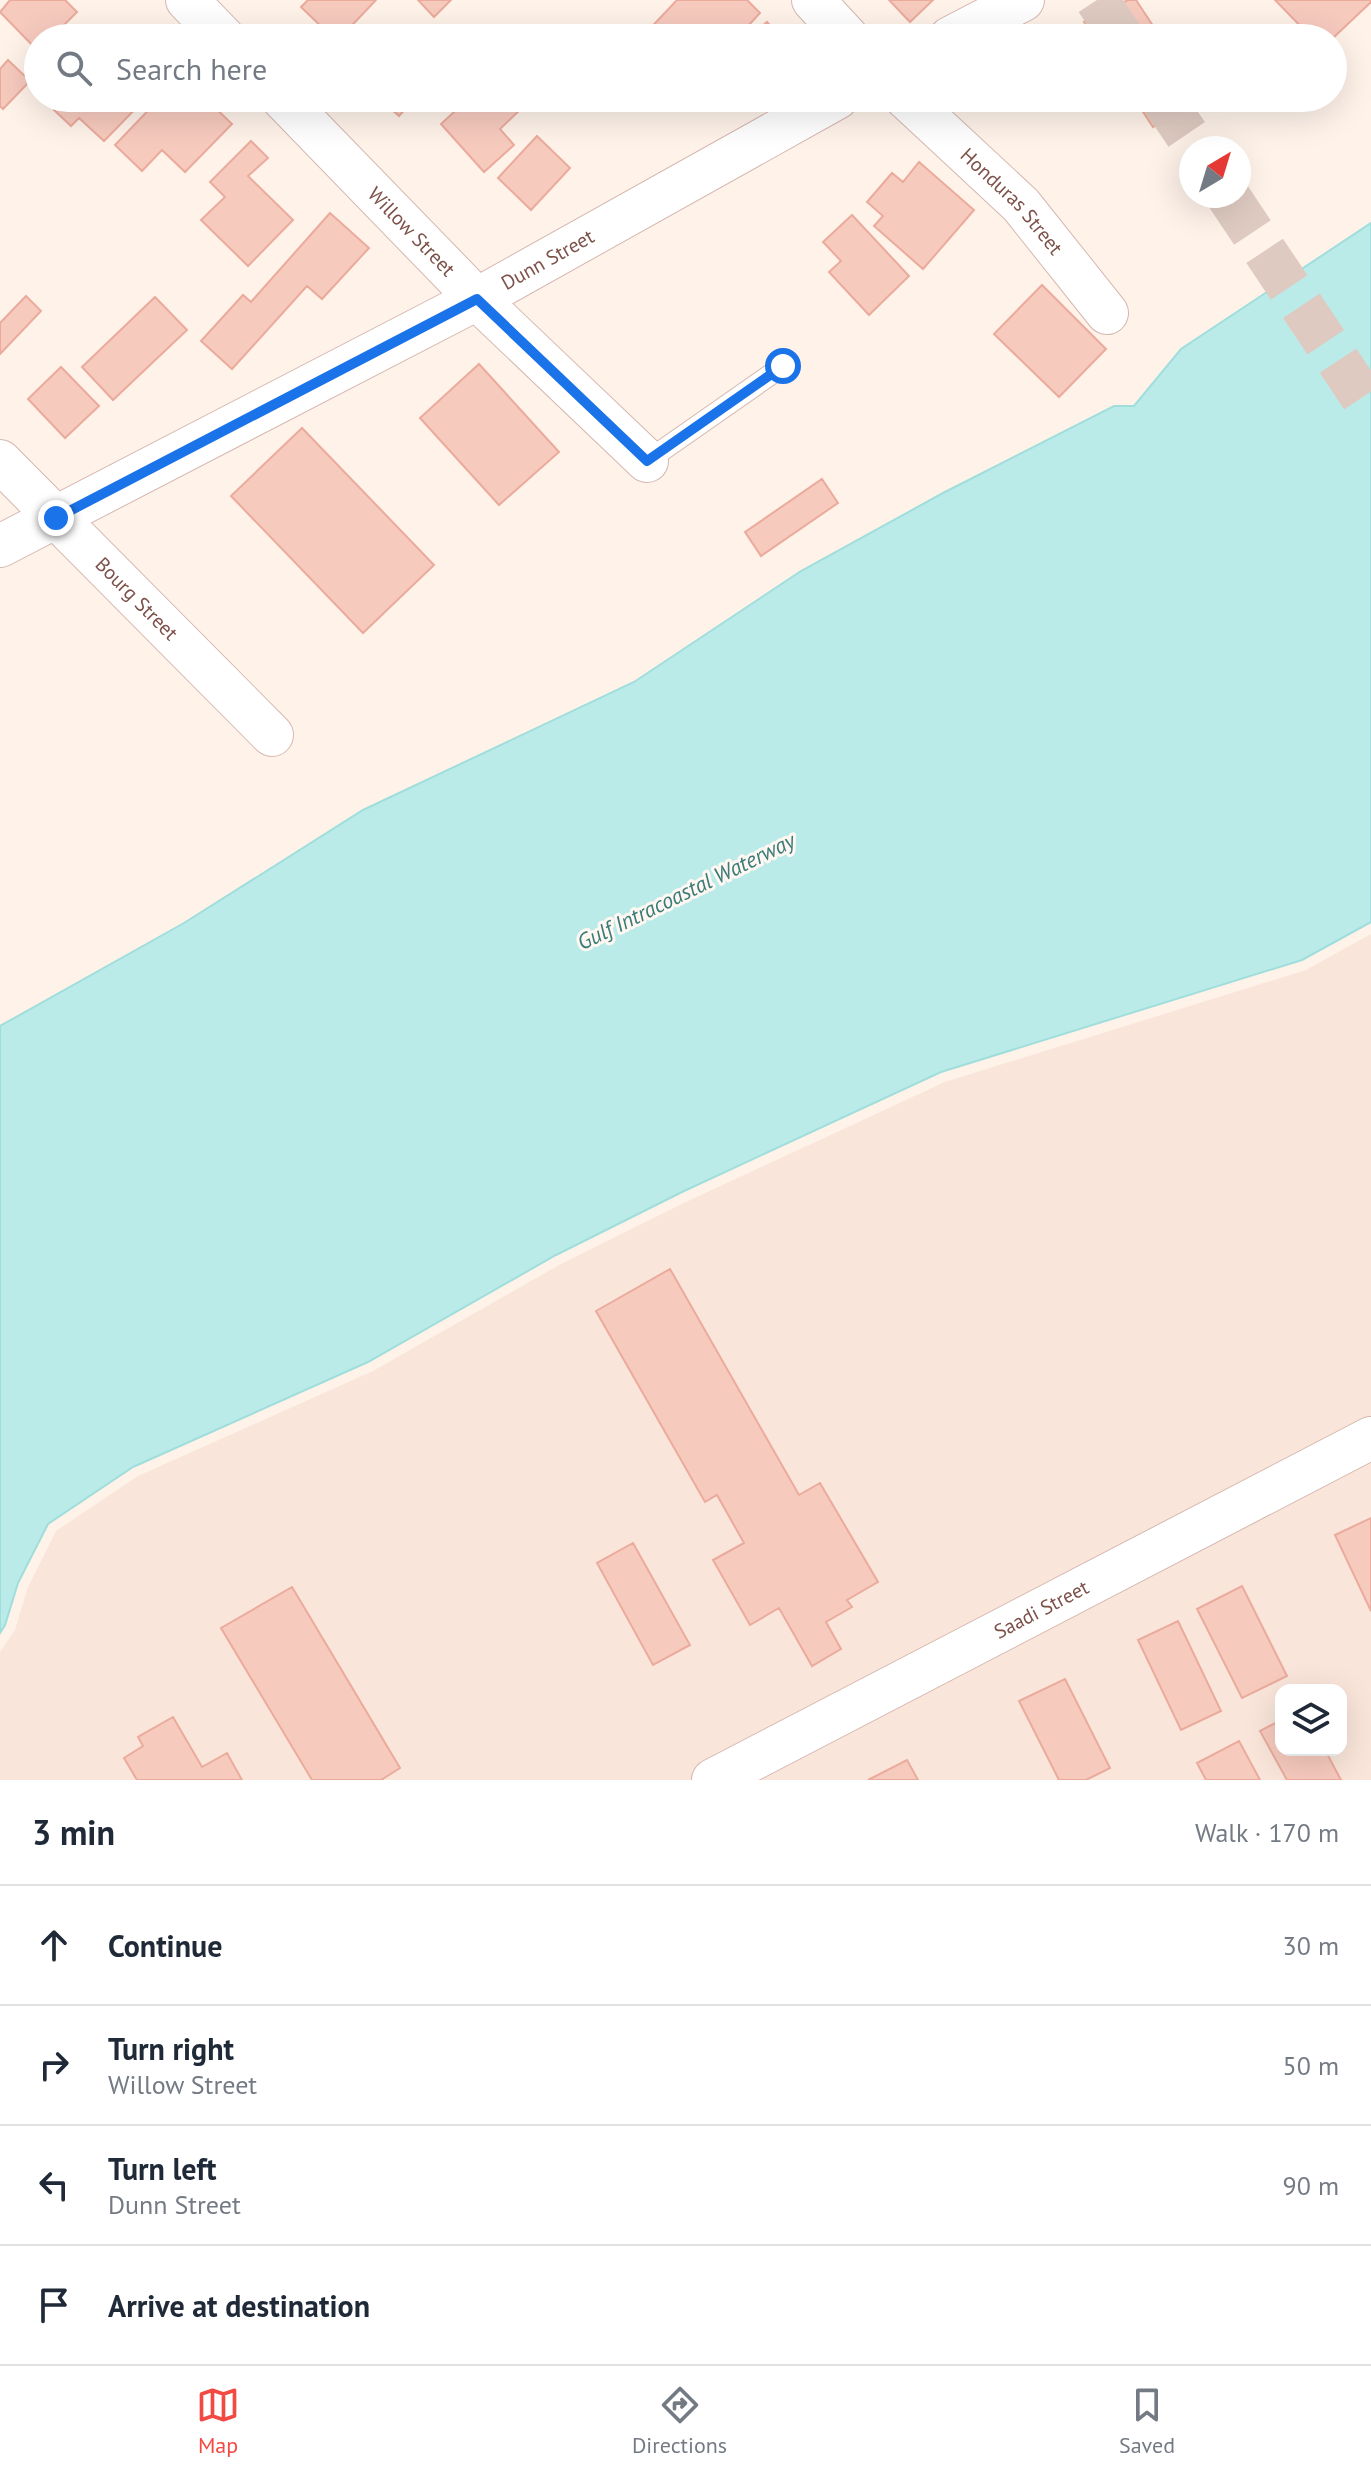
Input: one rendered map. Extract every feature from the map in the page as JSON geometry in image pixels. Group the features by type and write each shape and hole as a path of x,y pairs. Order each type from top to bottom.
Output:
{"street":[{"path":"187,0 210,24"},
{"path":"813,0 835,24"},
{"path":"977,24 1023,0"},
{"name":"Willow Street","path":"296,112 477,299 647,461"},
{"name":"Dunn Street","path":"0,546 477,299 812,112"},
{"name":"Honduras Street","path":"921,112 1021,205 1107,313"},
{"name":"Bourg Street","path":"0,461 272,735"},
{"name":"Saadi Street","path":"713,1780 1371,1438"}],"lane":[{"path":"647,461 783,366"}],"shaded area":[{"path":"1371,934 1371,1780 0,1780 0,1652 15,1630 28,1587 56,1531 138,1476 373,1371 561,1264 686,1202 945,1082 1306,970"}],"water":[{"name":"Gulf Intracoastal Waterway","path":"1371,223 1371,922 1302,960 941,1072 682,1192 556,1255 368,1362 133,1467 48,1524 18,1583 0,1633 0,1026 184,923 363,810 634,682 801,571 943,493 1114,406 1134,406 1181,349"}],"building":[{"path":"10,0 65,0 77,12 65,24 24,24 24,37 0,12"},
{"path":"308,0 376,0 353,24 319,24 301,7"},
{"path":"418,0 451,0 434,17"},
{"path":"677,0 747,0 760,13 750,24 654,24"},
{"path":"889,0 933,0 910,22"},
{"path":"1128,0 1136,0 1152,24 1085,24 1084,22"},
{"path":"1275,0 1371,0 1347,25 1298,24"},
{"path":"8,60 24,75 24,87 3,109 0,106 0,69"},
{"path":"56,112 132,112 104,141 79,118 71,126"},
{"path":"147,112 220,112 232,124 185,172 162,150 142,171 115,145"},
{"path":"454,112 518,112 500,129 514,145 484,172 441,124"},
{"path":"1143,112 1175,112 1153,127"},
{"path":"537,136 570,168 531,210 498,178"},
{"path":"251,141 268,158 248,176 293,220 248,266 201,220 225,197 210,182"},
{"path":"919,162 974,210 923,269 874,226 883,216 867,202 892,173 903,182"},
{"path":"330,213 369,248 322,299 307,286 232,369 201,341 243,295 251,302"},
{"path":"852,215 909,276 869,315 829,272 841,261 823,242"},
{"path":"1042,285 1106,349 1059,397 994,334"},
{"path":"26,296 41,311 0,354 0,323"},
{"path":"155,297 187,330 113,400 82,367"},
{"path":"479,364 559,452 499,505 420,418"},
{"path":"61,367 99,406 65,438 28,399"},
{"path":"302,428 434,565 363,633 231,496"},
{"path":"822,479 838,503 761,556 745,532"},
{"path":"670,1269 799,1495 820,1483 878,1582 847,1600 852,1607 826,1622 841,1649 812,1666 779,1608 750,1625 713,1560 744,1543 717,1495 705,1502 596,1311"},
{"path":"1371,1518 1371,1611 1335,1535"},
{"path":"633,1543 690,1645 653,1665 597,1563"},
{"path":"1242,1586 1287,1676 1242,1698 1197,1609"},
{"path":"292,1587 400,1768 381,1780 312,1780 221,1628"},
{"path":"1178,1621 1221,1711 1181,1730 1138,1640"},
{"path":"1065,1679 1110,1768 1086,1780 1059,1780 1019,1701"},
{"path":"173,1717 202,1767 227,1753 242,1780 137,1780 124,1758 143,1746 138,1737"},
{"path":"1275,1723 1275,1756 1328,1756 1341,1780 1287,1780 1260,1731"},
{"path":"1239,1741 1260,1780 1206,1780 1197,1763"},
{"path":"907,1760 918,1780 868,1780"}],"tunnel":[{"path":"1097,0 1113,24"},
{"path":"1172,112 1188,136"},
{"path":"1236,208 1371,410"}],"route":[{"path":"56,518 477,299 647,461 783,366"}]}
